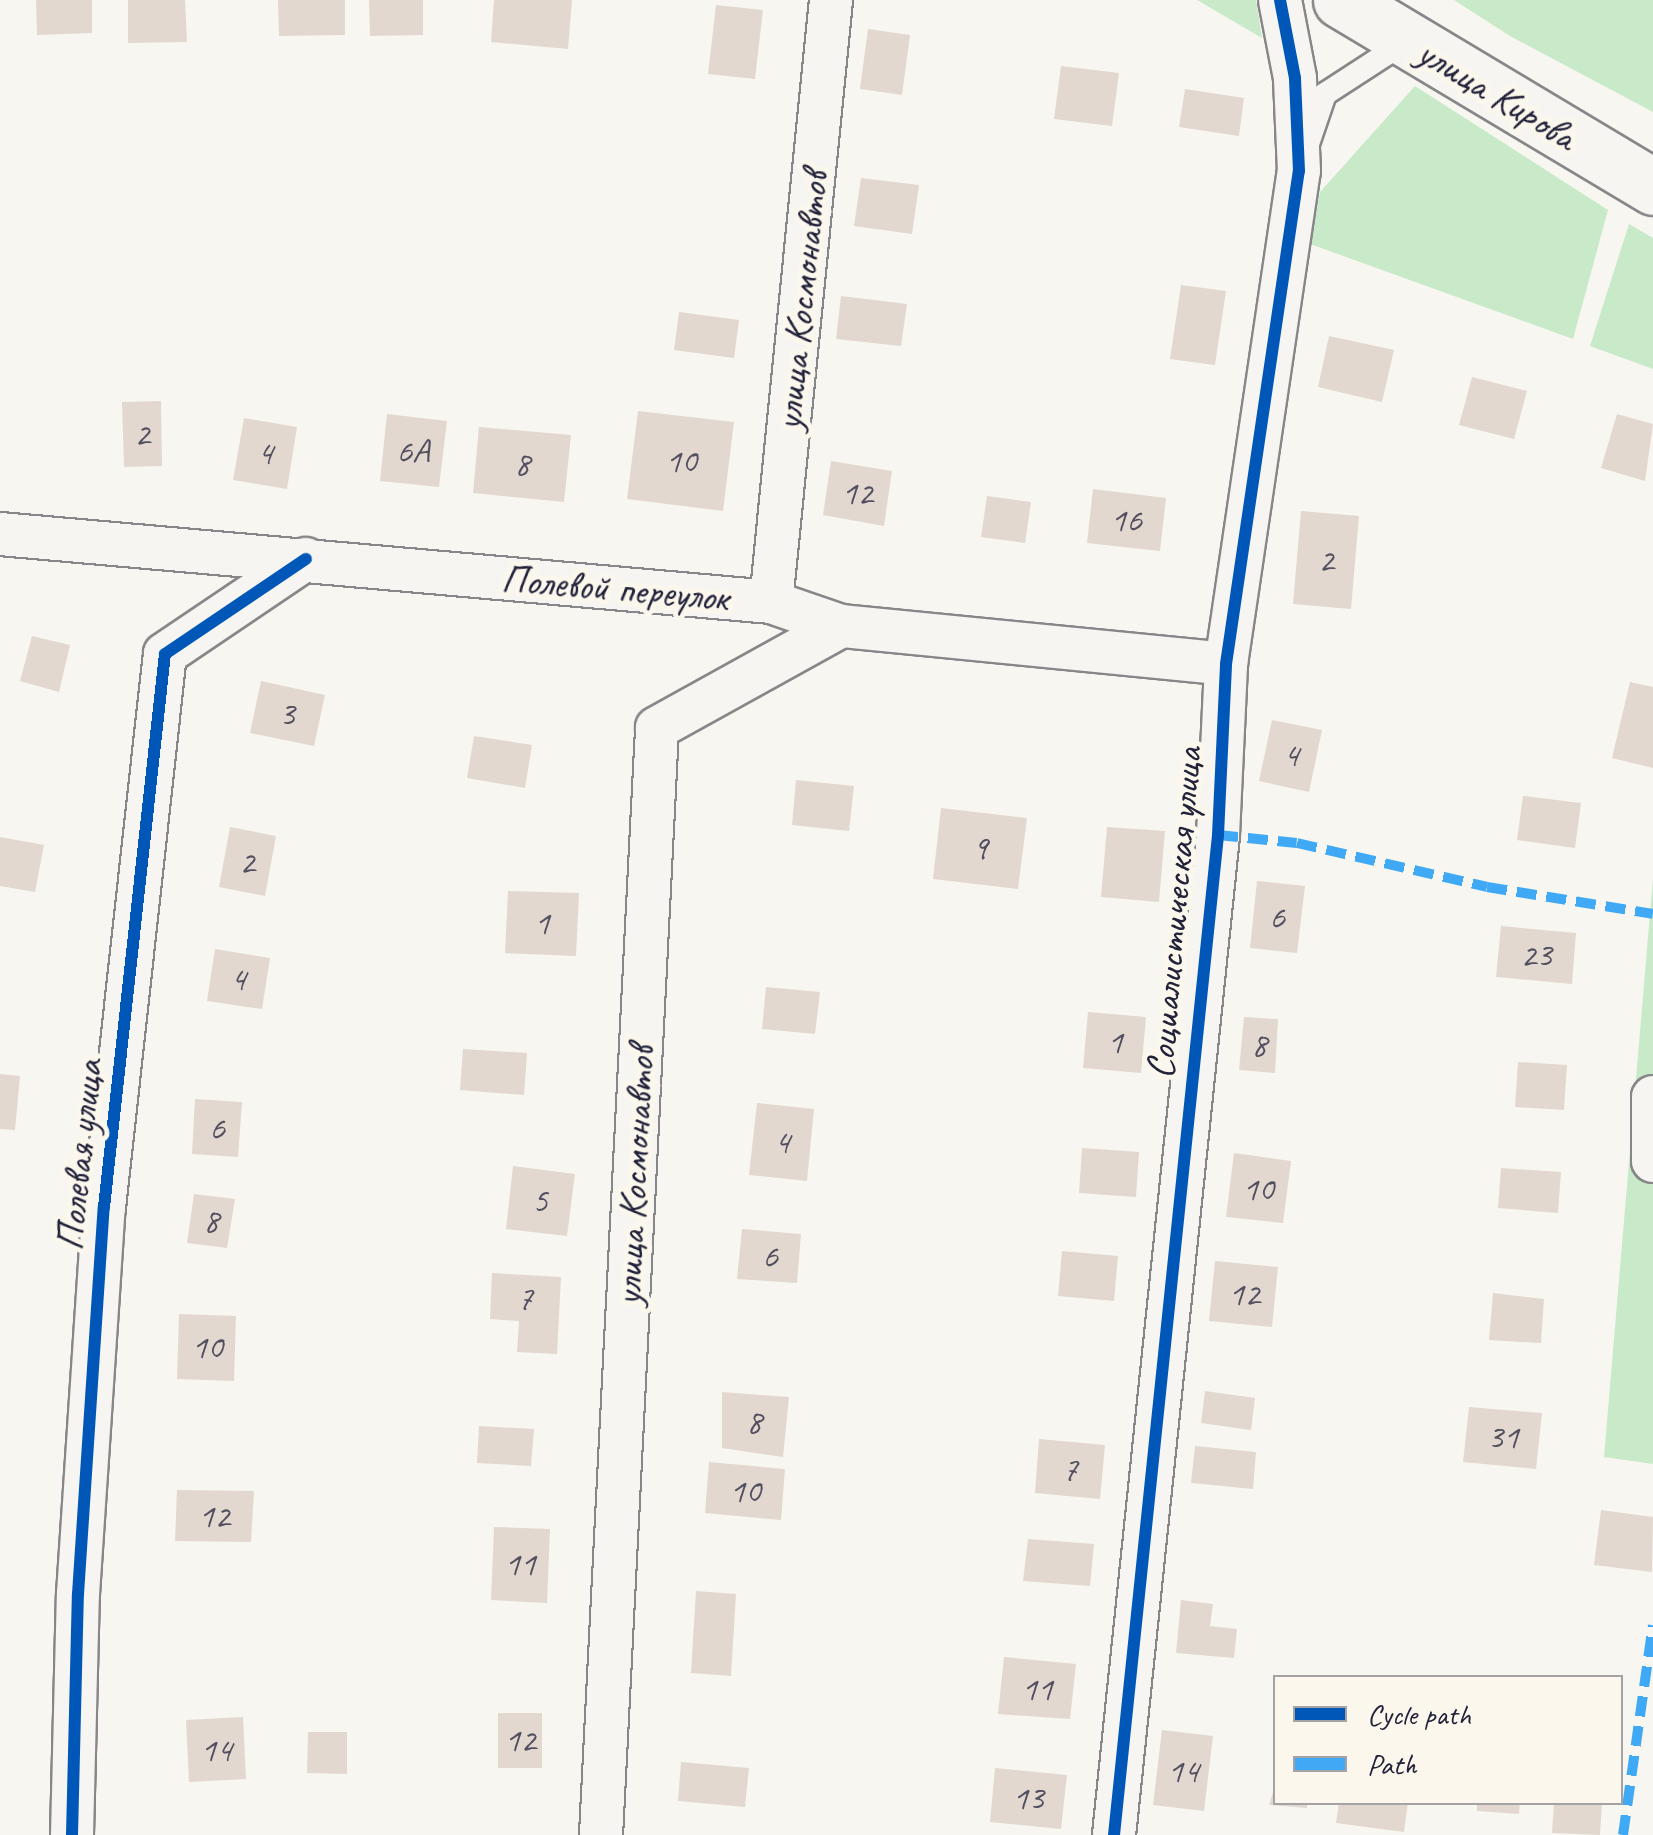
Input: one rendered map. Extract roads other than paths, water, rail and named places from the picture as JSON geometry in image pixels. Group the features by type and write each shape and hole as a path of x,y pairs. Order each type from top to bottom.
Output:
{"main road":[{"name":"улица Кирова","path":"1342,0 1653,188"}],"street":[{"name":"улица Космонавтов","path":"771,602 830,0"},
{"name":"Социалистическая улица","path":"1114,1835 1218,835 1226,664 1299,171 1295,78 1280,0"},
{"name":"Полевой переулок","path":"0,534 771,602 841,626 1226,664"},
{"name":"Полевая улица","path":"72,1835 78,1594 104,1207 166,654 306,559"},
{"name":"улица Космонавтов","path":"601,1835 657,728 841,626"},
{"path":"1653,1096 1653,1162"}],"lane":[{"path":"1299,171 1325,94 1407,41"}]}
